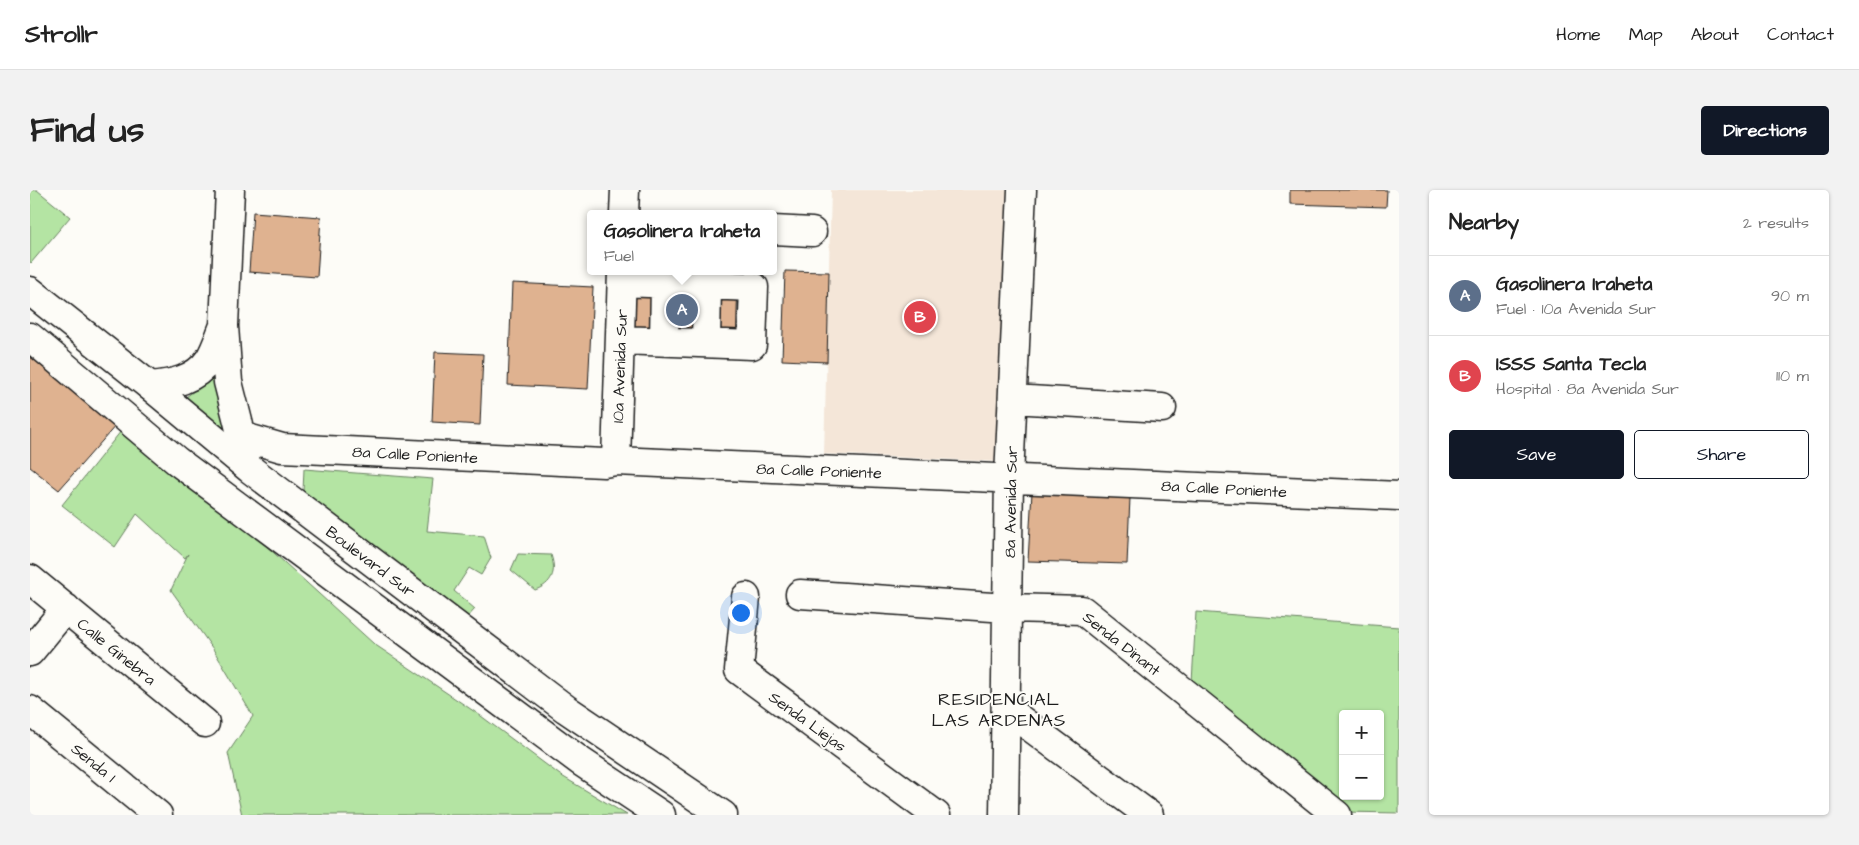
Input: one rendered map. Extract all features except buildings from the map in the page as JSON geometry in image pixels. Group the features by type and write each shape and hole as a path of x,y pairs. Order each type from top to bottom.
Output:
{"main road":[{"path":"230,190 224,326 228,382 250,469"},
{"path":"624,210 625,190"},
{"name":"8a Avenida Sur","path":"1004,815 1009,478 1022,190"},
{"path":"777,230 812,232"},
{"path":"620,340 752,345 754,296 754,287 665,284 622,277"},
{"name":"10a Avenida Sur","path":"616,461 622,277"},
{"path":"664,341 665,284"},
{"path":"706,343 707,285"},
{"name":"Boulevard Sur","path":"30,291 150,386 250,469 566,709 723,815"},
{"path":"150,386 170,384 193,376 209,360 224,326"},
{"path":"30,337 185,467 366,604 580,761 661,815"},
{"path":"1013,399 1162,408"},
{"name":"8a Calle Poniente","path":"241,436 282,448 1399,496"},
{"path":"1399,483 1399,496"},
{"name":"Calle Ginebra","path":"30,579 204,723"},
{"name":"Senda Dinant","path":"800,594 1008,608 1082,610 1337,815"},
{"name":"Senda Liejas","path":"746,597 739,670 936,815"},
{"path":"30,652 66,608"},
{"path":"1006,709 1149,815"},
{"name":"Senda 1","path":"30,710 158,815"}],"shaded area":[{"path":"831,190 1019,190 1005,462 824,454"}],"green space":[{"path":"30,190 37,190 70,217 31,263 30,262"},
{"path":"217,364 218,390 227,439 186,397 203,384"},
{"path":"129,421 374,644 481,716 560,775 627,815 242,815 228,753 253,716 213,649 171,590 188,554 185,558 137,514 115,547 62,505"},
{"path":"304,469 433,479 427,531 484,536 491,558 481,575 469,568 454,591 475,609 465,620 303,491"},
{"path":"518,554 551,555 553,572 549,581 535,590 511,570"},
{"path":"1196,612 1399,627 1399,813 1342,812 1191,700"}],"place":[{"name":"Gasolinera Iraheta","path":"682,310"},
{"name":"ISSS Santa Tecla","path":"920,317"}],"district":[{"name":"RESIDENCIAL LAS ARDENAS","path":"999,709"}]}
